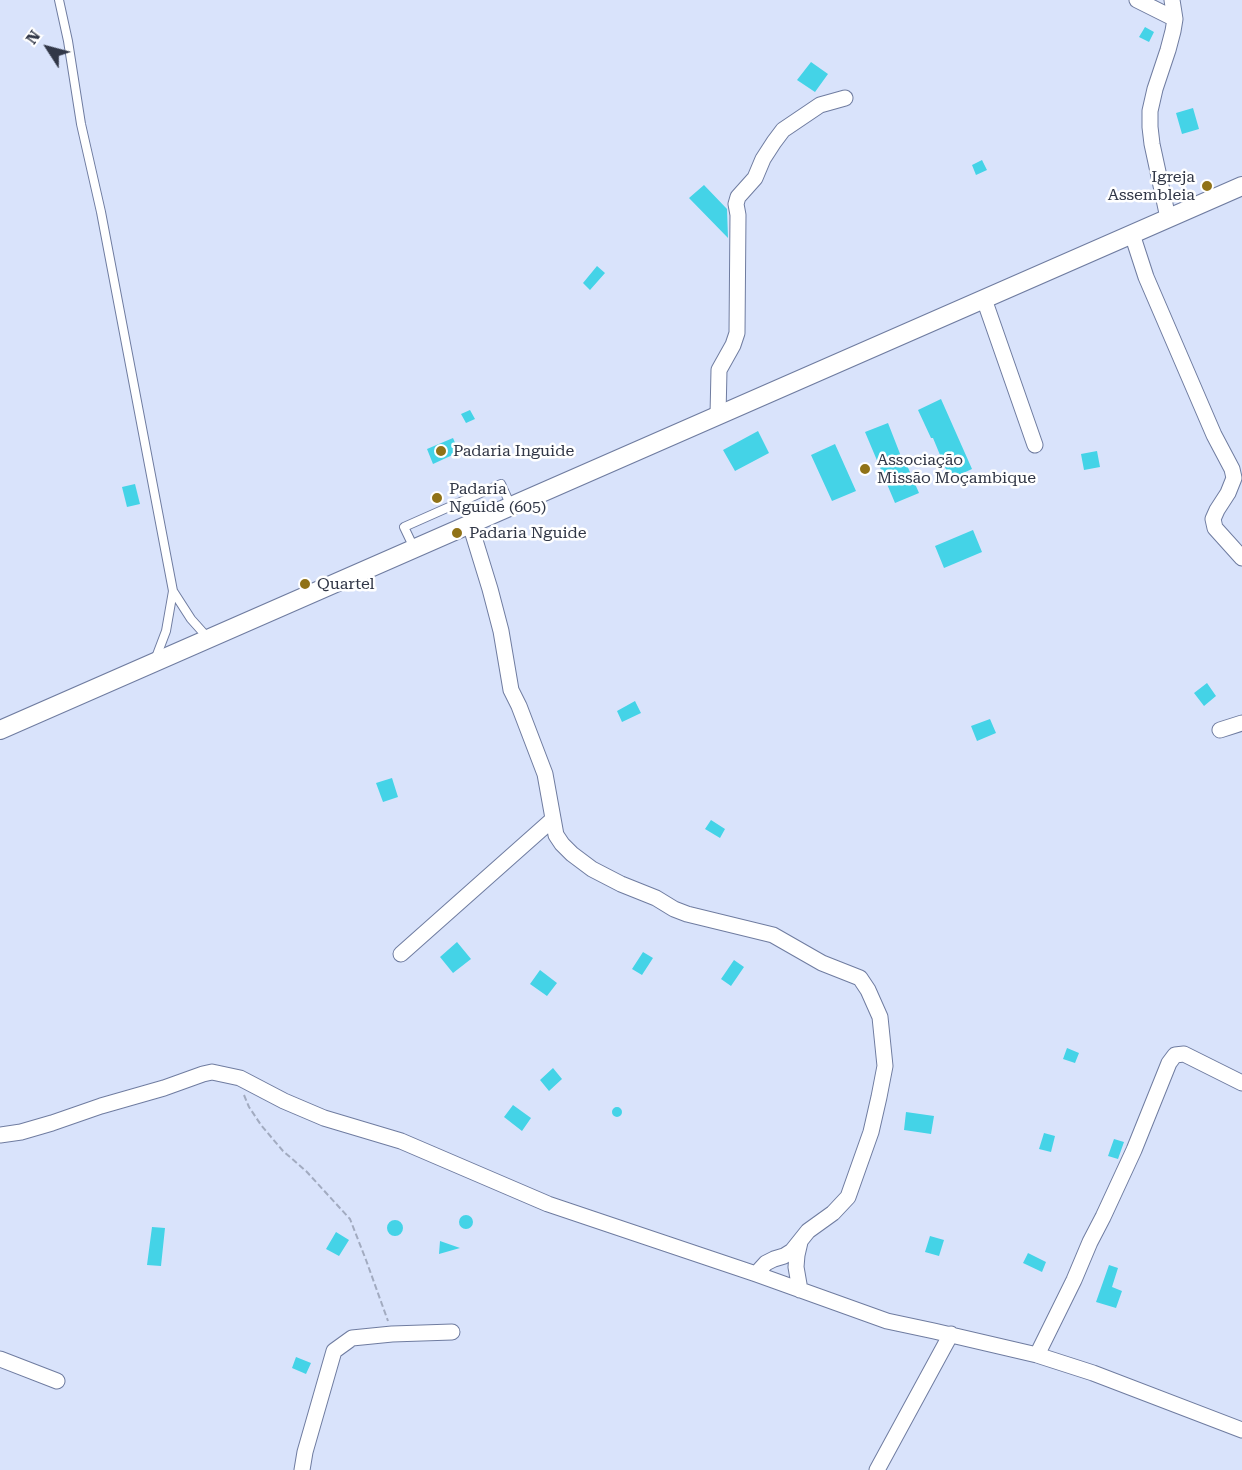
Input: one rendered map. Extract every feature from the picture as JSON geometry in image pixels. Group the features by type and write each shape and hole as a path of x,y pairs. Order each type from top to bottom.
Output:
{"street":[{"path":"1137,0 1175,7 1168,50 1150,111 1149,127 1168,218"},
{"path":"718,415 719,370 737,333 738,215 736,204 738,197 755,178 763,159 783,130 820,105 845,98"},
{"path":"0,730 1242,186"},
{"path":"1132,234 1146,277 1214,435 1232,469 1234,478 1213,519 1215,528 1242,558"},
{"path":"984,299 1035,445"},
{"path":"470,524 501,631 511,690 545,774 556,835 562,844 592,869 687,914 773,935 822,963 860,978 880,1017 885,1066 871,1132 848,1197 833,1213 808,1231 792,1251 766,1263 756,1274"},
{"path":"1220,730 1242,723"},
{"path":"401,954 553,819"},
{"path":"1037,1355 1134,1150 1169,1063 1175,1055 1184,1054 1242,1083"},
{"path":"0,1135 52,1123 203,1074 212,1072 240,1078 284,1101 324,1118 401,1141 548,1204 887,1321 1037,1355 1093,1373 1242,1430"},
{"path":"800,1290 796,1267 801,1239"},
{"path":"302,1470 334,1351 352,1338 452,1332"},
{"path":"877,1470 951,1334"},
{"path":"0,1359 57,1381"}],"lane":[{"path":"59,0 81,124 101,212 173,591 190,619 208,639"},
{"path":"414,548 404,527 501,484 511,506"},
{"path":"155,662 166,631 173,591"}],"path":[{"path":"240,1078 242,1092 261,1125 350,1219 393,1334"}],"building":[{"path":"1145,27 1154,32 1149,42 1139,37"},
{"path":"811,62 828,74 815,92 797,80"},
{"path":"1193,108 1199,129 1182,134 1176,113"},
{"path":"982,160 987,170 976,175 972,165"},
{"path":"704,185 727,209 728,238 689,198"},
{"path":"597,266 605,273 590,290 583,283"},
{"path":"941,399 972,469 950,479 933,438 918,410"},
{"path":"470,410 475,419 466,423 461,414"},
{"path":"888,423 904,464 906,463 919,493 895,503 865,432"},
{"path":"758,431 769,453 735,471 723,450"},
{"path":"453,438 459,452 433,464 427,449"},
{"path":"835,444 856,491 832,501 811,455"},
{"path":"1097,451 1100,467 1084,470 1081,454"},
{"path":"135,484 140,504 127,507 122,487"},
{"path":"973,530 982,552 944,568 935,546"},
{"path":"1207,683 1216,696 1204,706 1194,693"},
{"path":"635,701 641,713 622,722 617,711"},
{"path":"990,719 996,733 977,741 971,726"},
{"path":"392,778 398,797 383,802 376,783"},
{"path":"711,820 725,829 720,838 705,829"},
{"path":"457,942 471,959 453,973 440,957"},
{"path":"643,952 653,958 642,975 632,969"},
{"path":"734,960 744,967 731,986 721,979"},
{"path":"540,970 557,983 547,996 530,984"},
{"path":"1067,1048 1079,1053 1075,1063 1063,1059"},
{"path":"553,1068 562,1079 549,1091 540,1080"},
{"path":"513,1105 531,1118 522,1131 504,1117"},
{"path":"617,1107 621,1108 621,1116 617,1117 613,1116 612,1112 613,1108"},
{"path":"906,1112 934,1116 931,1134 904,1130"},
{"path":"1044,1133 1055,1136 1051,1152 1039,1149"},
{"path":"1114,1139 1124,1142 1118,1159 1108,1156"},
{"path":"466,1215 471,1217 473,1222 471,1227 466,1229 461,1227 459,1222 461,1217"},
{"path":"395,1220 401,1222 403,1228 401,1234 395,1236 389,1234 387,1228 389,1222"},
{"path":"152,1227 165,1228 161,1266 147,1265"},
{"path":"336,1232 349,1240 339,1256 326,1249"},
{"path":"930,1236 944,1240 939,1256 925,1252"},
{"path":"440,1241 460,1248 439,1254"},
{"path":"1028,1253 1046,1262 1042,1272 1023,1263"},
{"path":"1109,1265 1118,1268 1112,1287 1122,1291 1116,1308 1096,1302"},
{"path":"296,1357 311,1363 306,1374 292,1368"}],"place":[{"name":"Igreja Assembleia","path":"1207,186"},
{"name":"Padaria Inguide","path":"441,451"},
{"name":"Associação Missão Moçambique","path":"865,469"},
{"name":"Padaria Nguide (605)","path":"437,498"},
{"name":"Padaria Nguide","path":"457,533"},
{"name":"Quartel","path":"305,584"}]}
